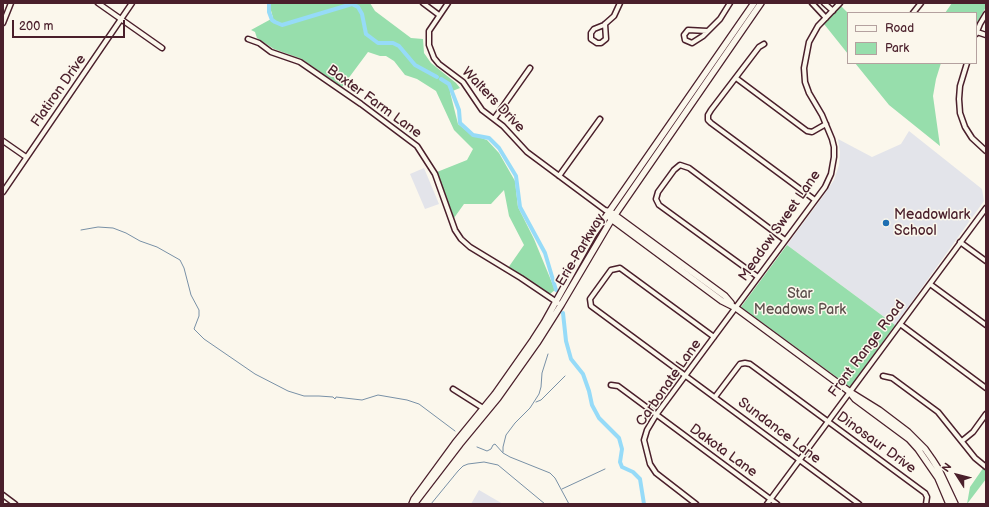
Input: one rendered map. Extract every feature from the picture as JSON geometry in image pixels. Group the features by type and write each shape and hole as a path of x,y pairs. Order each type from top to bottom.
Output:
{"main road":[{"name":"Erie Parkway","path":"413,504 414,499 455,443 499,388 559,304 593,235 607,212 754,3"},
{"name":"Erie Parkway","path":"413,504 508,385 600,238 761,3"},
{"path":"607,212 722,301 736,308 850,392 879,410 916,439 925,449 939,470 955,504"},
{"path":"850,392 855,400 908,439 918,449 938,478 949,504"}],"street":[{"path":"3,23 11,3"},
{"path":"98,3 162,48"},
{"name":"Flatiron Drive","path":"3,192 132,3"},
{"path":"423,3 439,15"},
{"name":"Walters Drive","path":"448,3 429,31 429,45 431,52 439,64 463,82 482,110 503,126 527,152 607,212"},
{"path":"605,24 606,39 601,43 597,43 591,39 591,33 594,29 605,24 614,16 620,3"},
{"path":"707,31 688,30 684,35 685,40 690,43 694,42 714,26 730,3"},
{"path":"812,3 826,18"},
{"path":"824,3 833,11"},
{"name":"Meadow Sweet Lane","path":"736,308 815,200 831,174 834,162 834,147 826,124 809,93 804,68 809,42 818,26 840,3"},
{"path":"914,12 921,3"},
{"path":"977,31 986,14"},
{"name":"Baxter Farm Lane","path":"248,39 258,43 271,52 300,62 361,104 417,146 435,174 455,230 461,239 470,247 521,278 559,304"},
{"path":"764,44 759,47 708,115 708,120 815,200"},
{"path":"967,64 960,86 960,113 972,138 986,151"},
{"path":"494,119 530,68"},
{"path":"736,78 808,131 812,132 826,124"},
{"path":"559,176 600,120"},
{"path":"3,140 26,157"},
{"path":"758,277 659,205 656,199 658,192 674,170 680,165 689,168 786,240"},
{"name":"Front Range Road","path":"767,504 986,208"},
{"path":"960,242 986,261"},
{"name":"Sundance Lane","path":"714,337 620,268 611,270 590,298 591,306 858,504"},
{"path":"930,284 986,325"},
{"name":"Carbonate Lane","path":"696,504 656,474 650,464 644,440 647,430 656,415 736,308"},
{"path":"900,324 986,388"},
{"name":"Dinosaur Drive","path":"714,397 740,364 750,364 925,493 927,497 926,504"},
{"path":"883,376 892,378 938,412 976,458 986,467"},
{"name":"Dakota Lane","path":"611,385 618,386 777,504"},
{"path":"453,389 483,408"},
{"path":"962,441 973,432 986,414"},
{"path":"3,495 15,504"}],"shaded area":[{"name":"Meadowlark School","path":"909,131 982,189 984,201 895,325 787,245 834,180 839,165 840,152 838,139 872,157 901,144"},
{"path":"424,168 439,204 425,209 410,174"},
{"path":"479,490 503,504 471,504"}],"green space":[{"path":"269,3 370,3 375,11 411,38 423,39 424,53 431,63 460,88 450,92 458,124 472,135 487,140 499,153 515,181 518,207 534,239 555,290 550,294 508,268 524,245 509,216 504,190 491,204 464,204 454,218 437,172 467,160 473,149 454,130 436,91 417,79 405,75 394,61 386,56 380,56 368,52 342,87 302,59 274,49 257,38 255,32 251,30 273,18"},
{"path":"952,3 986,3 986,7 977,22 977,12 946,12"},
{"path":"841,6 847,12 847,53 824,24"},
{"path":"856,64 941,64 933,96 940,146 889,105"},
{"name":"Star Meadows Park","path":"787,245 895,325 850,387 741,307"},
{"path":"986,464 986,479 967,504 970,487"}],"waterway":[{"path":"269,3 269,12 272,20 282,25 352,4 358,7 362,14 366,34 378,43 393,43 399,46 415,65 437,77"},
{"path":"441,79 449,84 459,110 460,123 473,135 489,138 499,148 516,176 520,207 545,253 556,290"},
{"path":"81,230 98,227 113,228 140,241 157,247 180,260 184,268 191,295 199,310 199,316 194,329 204,339 255,374 288,391 304,396 333,397 335,399 336,397 362,400 378,395 407,400 419,404 455,431"},
{"path":"563,313 566,341 571,359 583,374 592,405 599,418 619,438 622,449 620,462 622,467 633,472 640,479 644,504"},
{"path":"503,452 506,435 515,423 530,408 539,394 542,373 548,354"},
{"path":"536,402 541,400 565,376"},
{"path":"477,447 487,451 495,444 503,453 510,457 550,473 555,478 569,504"},
{"path":"431,504 463,466 484,462 498,465 545,504"},
{"path":"562,489 605,469"}],"place":[{"name":"Meadowlark School","path":"886,223"}]}
